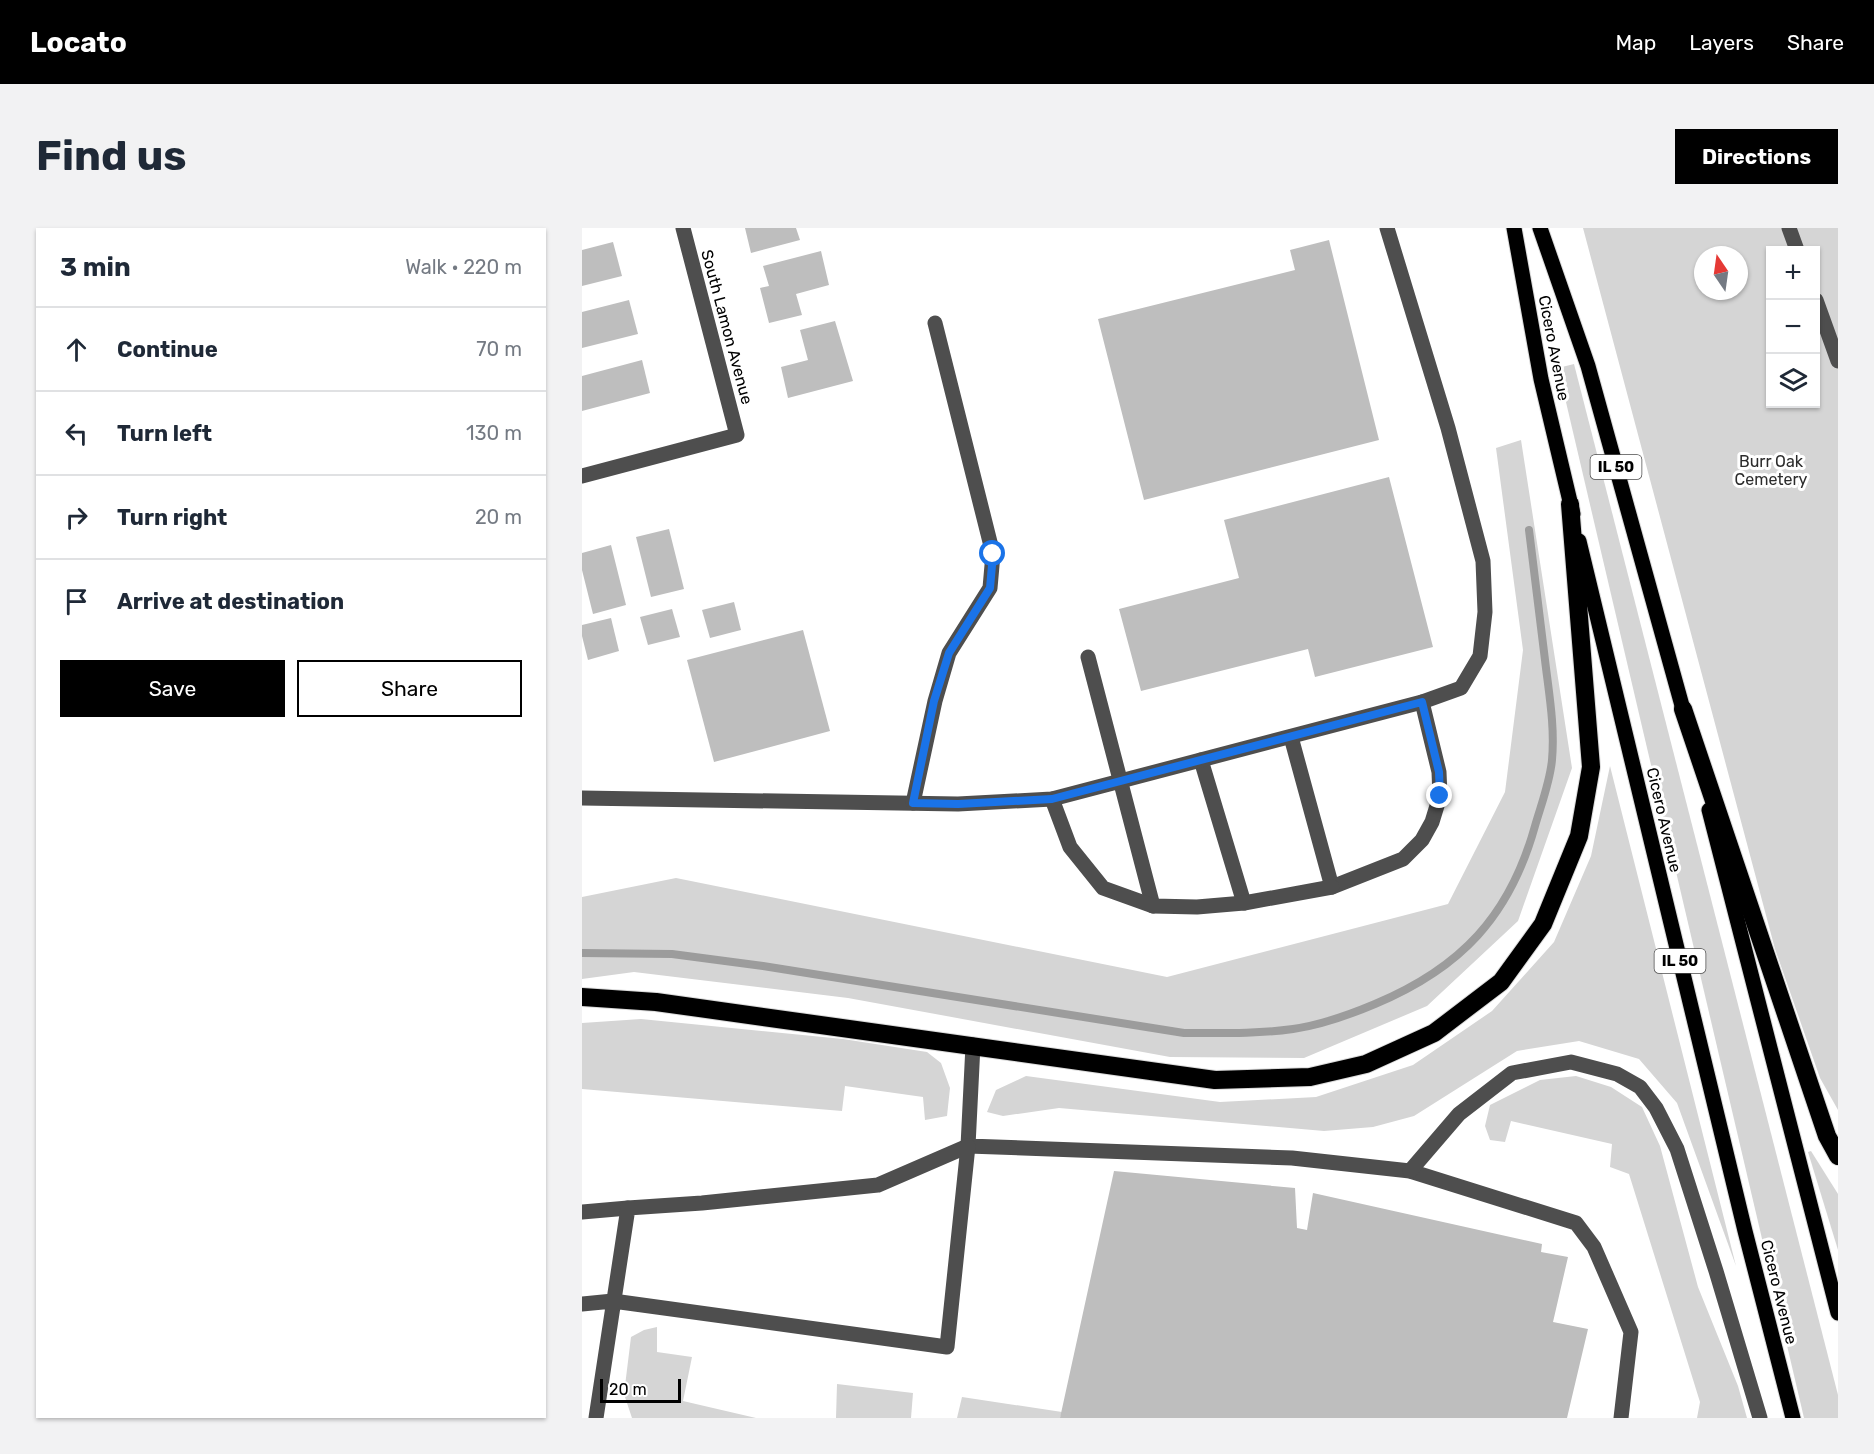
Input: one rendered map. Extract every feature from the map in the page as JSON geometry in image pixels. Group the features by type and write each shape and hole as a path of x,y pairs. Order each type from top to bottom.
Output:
{"highway":[{"path":"582,997 656,1002 1215,1080 1310,1077 1366,1064 1434,1033 1501,982 1543,924 1579,836 1591,767 1570,504"},
{"path":"1683,709 1827,1136 1838,1156"}],"main road":[{"name":"Cicero Avenue","path":"1514,228 1541,379 1570,504 1742,1220 1793,1418"},
{"name":"Cicero Avenue","path":"1540,228 1588,366 1683,709 1838,1313"}],"street":[{"name":"South Lamon Avenue","path":"582,476 737,435 683,228"},
{"path":"582,798 958,804 1052,799 1422,702 1461,688 1480,656 1485,612 1484,561 1448,429 1387,228"},
{"path":"1789,228 1796,246"},
{"path":"1820,313 1838,361"},
{"path":"913,803 934,701 949,653 990,588 993,554 935,323"},
{"path":"1088,657 1153,906"},
{"path":"1052,799 1070,847 1103,888 1153,906 1197,907 1244,903 1332,887 1403,860 1422,840 1432,822 1440,796 1439,772 1422,702"},
{"path":"1291,737 1332,887"},
{"path":"1201,760 1244,903"},
{"path":"582,1304 614,1301 947,1347 968,1146 973,1045"},
{"path":"1410,1171 1459,1114 1512,1073 1571,1062 1617,1074 1640,1087 1656,1108 1677,1149 1760,1418"},
{"path":"582,1212 702,1203 878,1185 968,1146 1292,1158 1410,1171 1576,1223 1594,1247 1631,1332 1621,1418"},
{"path":"596,1418 628,1208"}],"green space":[{"name":"Burr Oak Cemetery","path":"1583,228 1838,228 1838,1110 1820,1078 1775,949"},
{"path":"1574,364 1838,1395 1838,1418 1804,1418 1558,368"},
{"path":"1521,440 1572,768 1518,921 1427,1006 1304,1058 1170,1057 848,998 634,972 582,979 582,897 676,878 1167,977 1448,904 1505,792 1523,650 1496,448"},
{"path":"1610,766 1736,1266 1677,1103 1639,1059 1579,1041 1517,1051 1414,1116 1373,1127 1324,1131 1059,1108 1003,1116 987,1112 996,1090 1026,1076 1220,1102 1316,1097 1413,1065 1492,1011 1554,942 1591,856"},
{"path":"641,1019 843,1039 927,1052 941,1063 950,1088 947,1116 925,1120 923,1097 845,1086 842,1111 582,1089 582,1023"},
{"path":"1576,1076 1611,1087 1642,1107 1660,1146 1698,1287 1738,1386 1747,1418 1697,1418 1700,1402 1629,1174 1610,1167 1612,1144 1511,1121 1505,1142 1490,1140 1485,1126 1490,1105 1540,1080"},
{"path":"1811,1151 1838,1194 1838,1250 1808,1152"},
{"path":"657,1327 657,1352 692,1357 683,1401 756,1418 632,1418 624,1394 631,1337 644,1330"},
{"path":"837,1384 913,1393 911,1418 836,1418"},
{"path":"962,1397 1062,1412 1060,1418 957,1418"}],"building":[{"path":"745,228 796,228 800,240 751,253"},
{"path":"1329,240 1379,440 1144,500 1098,319 1295,270 1290,250"},
{"path":"613,242 622,276 582,286 582,250"},
{"path":"821,251 829,285 796,294 802,315 769,323 760,288 769,286 763,266"},
{"path":"629,300 638,334 582,348 582,312"},
{"path":"835,321 853,381 788,398 781,367 808,360 800,330"},
{"path":"642,360 650,393 582,411 582,376"},
{"path":"1389,477 1433,647 1315,677 1308,649 1141,691 1119,609 1239,578 1224,520"},
{"path":"669,529 684,589 651,597 636,537"},
{"path":"611,545 626,605 593,614 582,570 582,553"},
{"path":"734,602 741,630 710,638 702,610"},
{"path":"672,609 680,637 648,645 640,617"},
{"path":"611,618 619,651 588,660 582,636 582,625"},
{"path":"803,630 830,731 714,762 687,660"},
{"path":"1114,1171 1295,1188 1297,1228 1307,1230 1313,1193 1542,1244 1541,1252 1568,1257 1553,1322 1588,1329 1567,1418 1060,1418"}],"waterway":[{"path":"582,953 672,954 763,966 1184,1033 1293,1029 1335,1019 1375,1004 1406,990 1433,974 1457,956 1478,935 1512,887 1535,826 1549,777 1553,735 1529,530"}],"route":[{"path":"993,554 990,588 949,653 934,701 913,803 958,804 1052,799 1422,702 1439,772 1440,796"}]}
